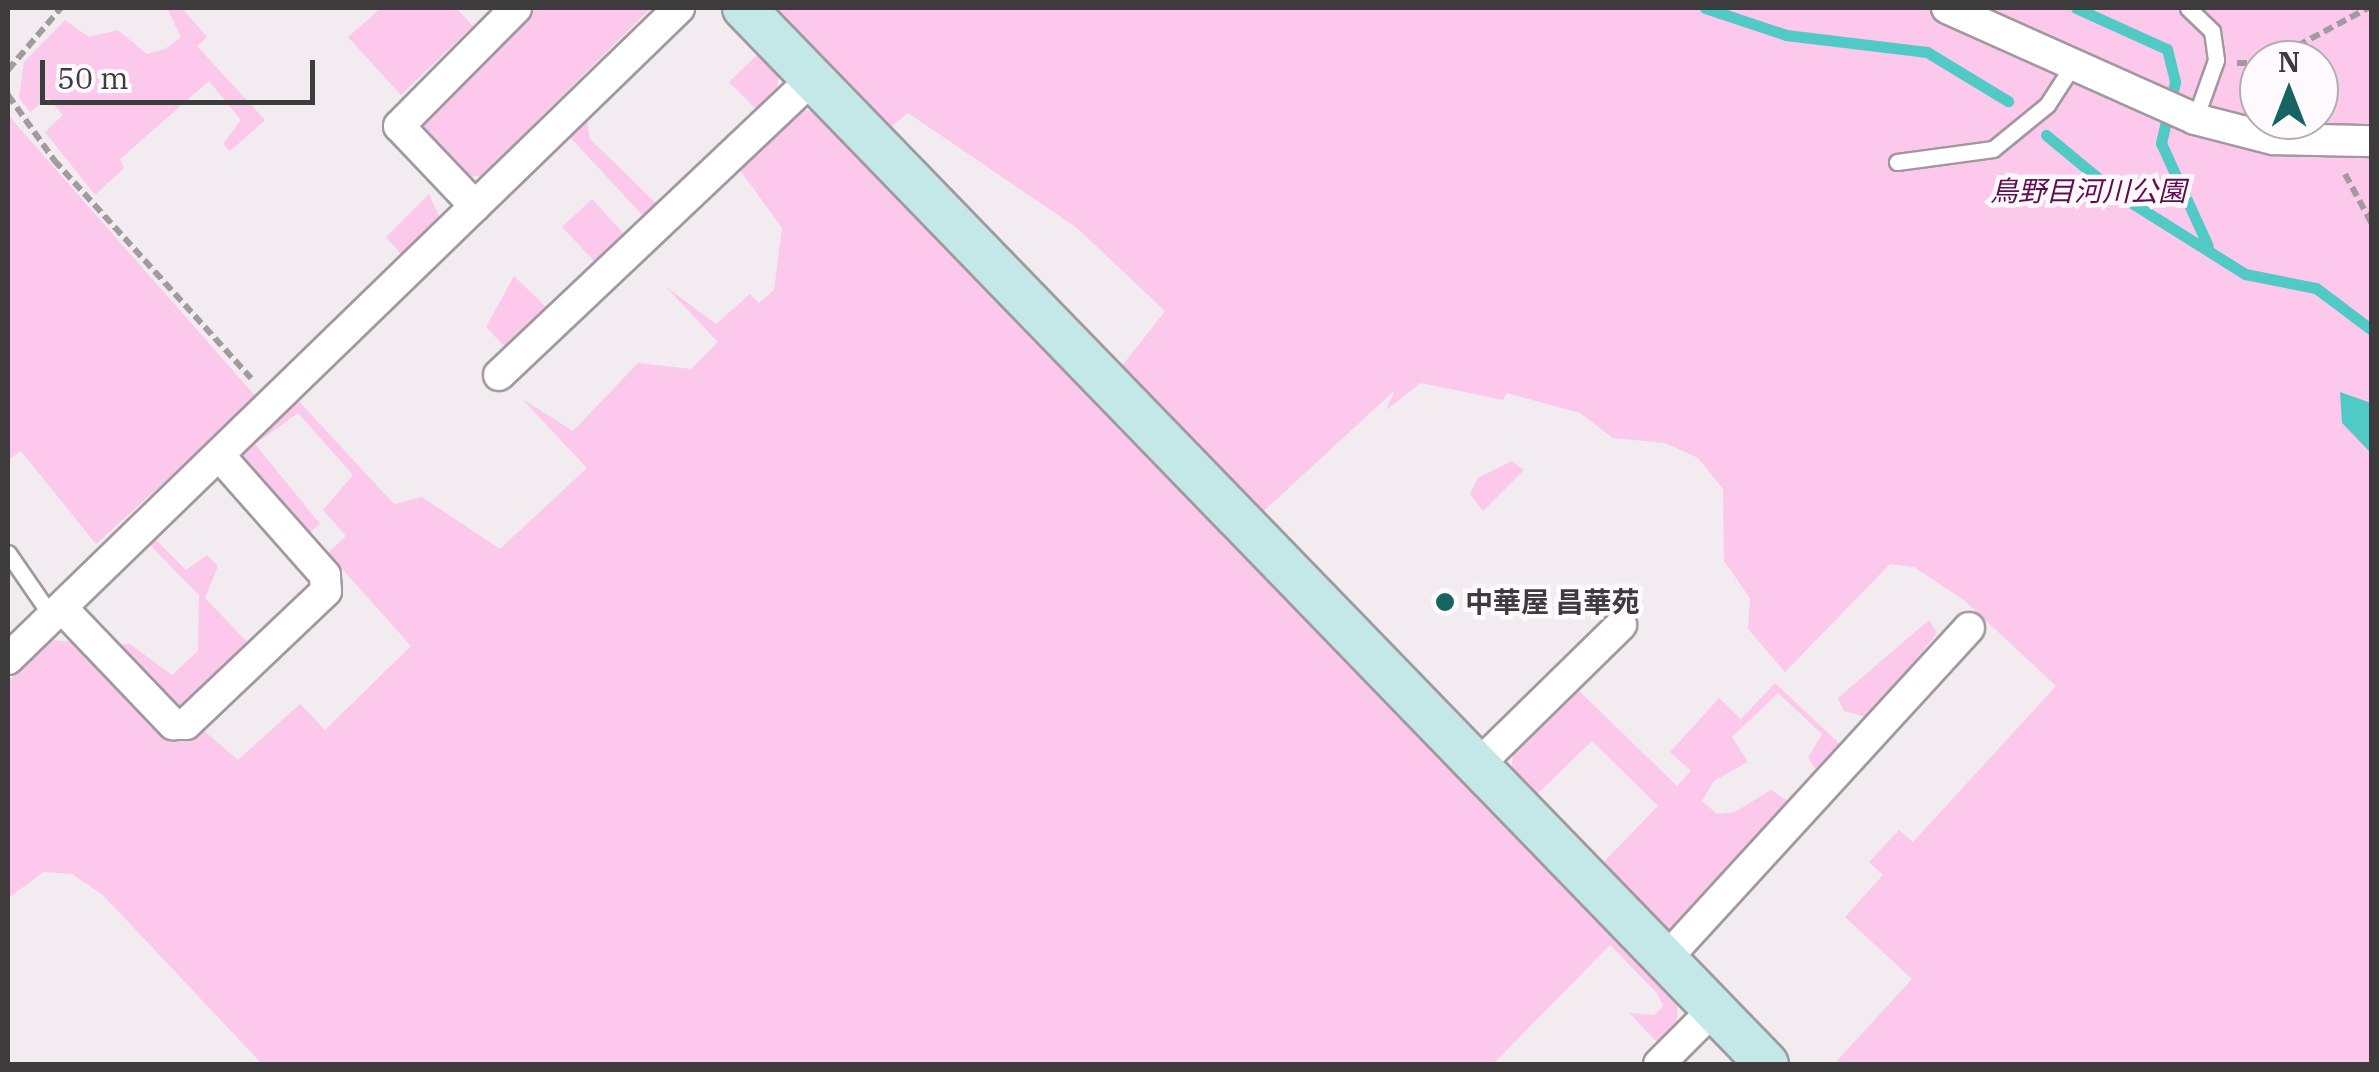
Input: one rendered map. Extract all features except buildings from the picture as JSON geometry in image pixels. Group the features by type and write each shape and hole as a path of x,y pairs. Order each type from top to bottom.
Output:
{"street":[{"path":"475,206 400,126 516,8"},
{"path":"8,658 679,8"},
{"path":"744,8 1474,769 1767,1064"},
{"path":"1947,8 2071,68 2195,119 2335,144 2372,141"},
{"path":"499,376 812,80"},
{"path":"57,612 172,724 186,724 326,590 325,575 219,455"},
{"path":"1474,769 1621,625"},
{"path":"1664,962 1970,628"},
{"path":"1659,1064 1713,1010"}],"lane":[{"path":"2188,8 2212,31 2216,60 2195,119"},
{"path":"1897,162 1993,149 2047,105 2071,68"},
{"path":"8,553 57,612"}],"path":[{"path":"8,70 60,8"},
{"path":"2308,40 2368,8"},
{"path":"8,95 54,160 273,402"},
{"path":"2335,144 2353,201 2372,224"}],"green space":[{"path":"167,8 182,8 207,37 197,46 265,120 230,151 223,144 241,120 209,81 120,159 124,168 95,195 45,132 63,115 48,98 30,112 19,98 24,62 65,20 89,37 118,30 147,54 165,49 181,37"},
{"path":"381,8 456,8 473,26 401,95 348,37"},
{"path":"536,8 651,8 481,176 464,177 423,132 423,116"},
{"name":"鳥野目河川公園","path":"761,8 2371,8 2371,1064 1834,1064 1912,979 1845,917 1883,875 1869,862 1899,830 1913,842 2056,686 1965,601 1914,567 1890,564 1785,672 1748,629 1750,598 1724,561 1723,489 1698,458 1665,443 1613,438 1580,413 1507,393 1503,400 1421,383 1386,410 1395,390 1255,519 1115,375 1165,311 1077,228 908,113 887,130"},
{"path":"760,52 779,73 777,90 756,109 729,82"},
{"path":"799,110 816,111 1678,999 1677,1020 1658,1043 1629,1013 1654,1015 1663,1006 1657,993 1610,945 1493,1064 262,1064 103,895 72,874 44,872 8,898 8,681 51,640 75,642 173,741 203,730 238,760 300,704 325,730 411,646 328,553 346,536 323,510 353,475 298,413 255,444 320,524 307,534 240,462 242,447 294,396 394,504 422,497 500,549 587,468 522,399 573,431 638,363 691,369 718,342 665,286 716,324 750,294 759,303 774,290 782,228 740,170"},
{"path":"8,115 257,398 96,544 21,451 8,460"},
{"path":"587,120 590,139 657,204 643,216 570,137"},
{"path":"429,194 439,216 402,255 386,237"},
{"path":"592,199 624,234 595,262 562,227"},
{"path":"514,276 546,307 505,347 486,327"},
{"path":"1512,461 1524,470 1483,511 1470,494 1478,478"},
{"path":"155,539 186,570 207,555 218,566 205,598 252,647 191,707 173,707 113,645 130,644 172,675 198,651 199,595 149,544"},
{"path":"1929,620 1937,633 1870,718 1844,711 1838,698"},
{"path":"1775,683 1844,748 1819,775 1808,758 1822,734 1778,693 1732,737 1748,762 1714,781 1702,801 1717,814 1735,812 1771,790 1793,804 1677,932 1662,933 1598,868 1658,806 1592,741 1533,798 1511,776 1513,751 1577,689 1677,786 1691,771 1670,752 1719,698 1741,719"}],"water":[{"path":"2340,392 2371,403 2371,453 2342,423"}],"waterway":[{"path":"1705,8 1786,35 1927,52 2008,101"},
{"path":"2076,8 2167,49 2175,82 2161,143 2208,246"},
{"path":"2046,135 2116,193 2245,274 2316,288 2372,330"}],"place":[{"name":"中華屋 昌華苑","path":"1445,602"}]}
